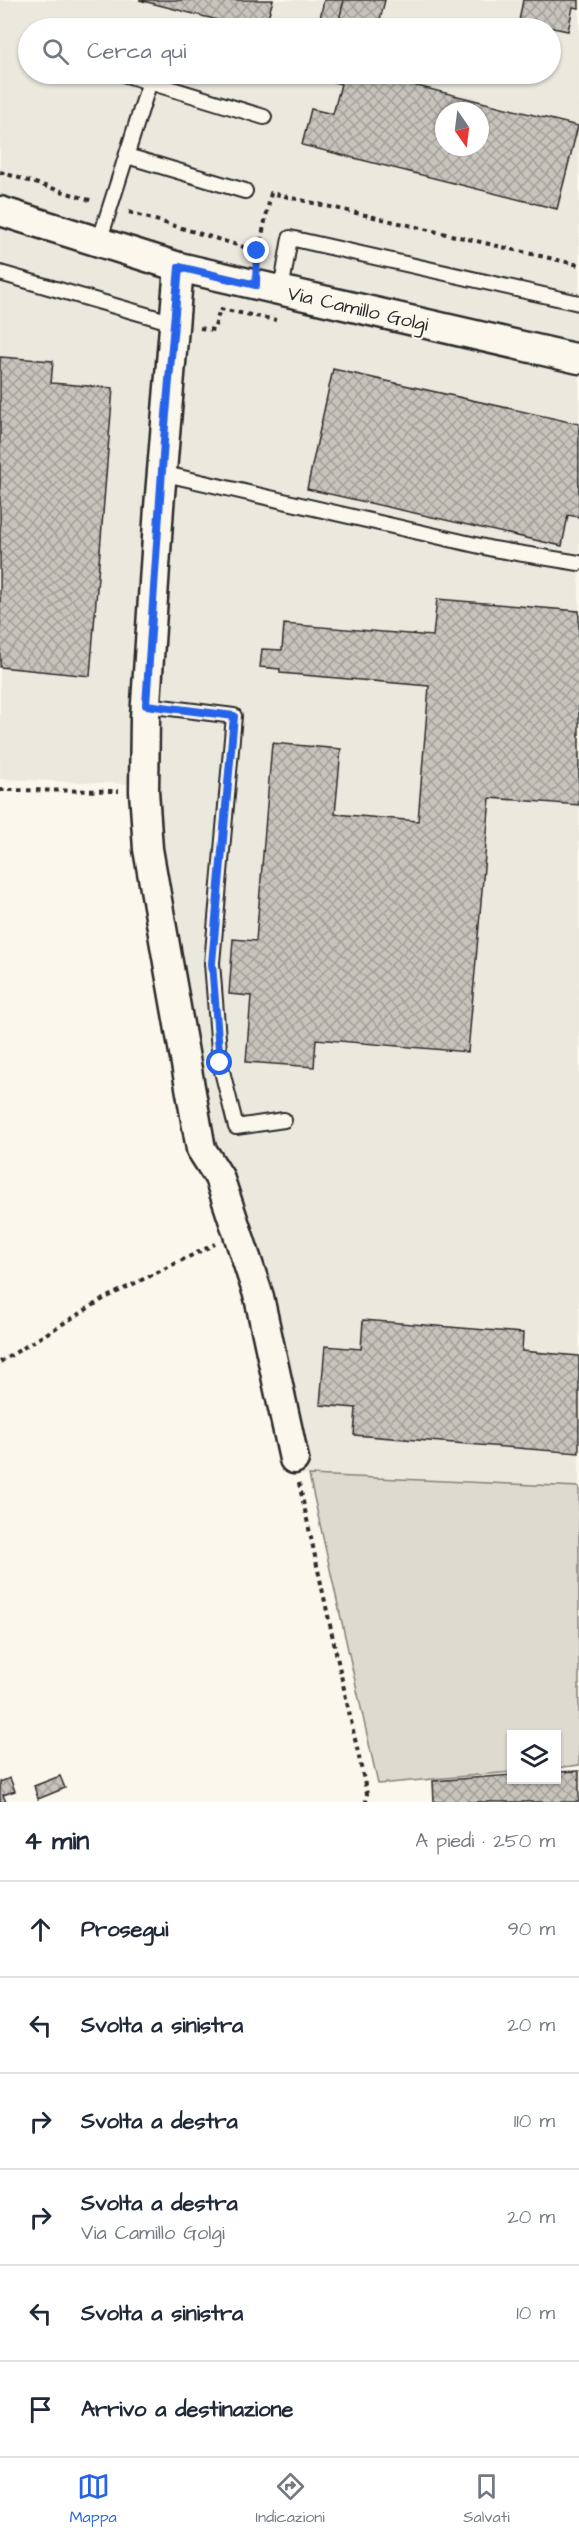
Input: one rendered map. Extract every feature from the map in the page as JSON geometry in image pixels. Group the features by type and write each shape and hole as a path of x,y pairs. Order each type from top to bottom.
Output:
{"street":[{"name":"Via Camillo Golgi","path":"0,211 179,267 579,359"},
{"path":"179,267 161,473 146,705 144,791 152,871 201,1149 219,1178 259,1297 294,1459"}],"lane":[{"path":"99,242 149,84"},
{"path":"160,84 264,117"},
{"path":"126,156 245,191"},
{"path":"268,288 290,238 579,303"},
{"path":"0,273 174,323"},
{"path":"161,473 494,549 579,563"},
{"path":"146,705 234,716 212,963 220,1063 236,1127 284,1120"}],"path":[{"path":"268,288 257,251 271,193 579,265"},
{"path":"0,790 144,791"},
{"path":"0,1362 105,1298 237,1233"},
{"path":"294,1459 367,1794 366,1802"}],"shaded area":[{"path":"0,0 579,0 579,1487 286,1474 230,1254 202,1181 189,1158 135,813 128,802 129,784 0,779"},
{"path":"309,1475 579,1487 579,1765 561,1767 561,1730 507,1730 507,1772 378,1784"}],"building":[{"path":"139,0 273,0 268,18 210,18"},
{"path":"324,0 344,0 340,18 320,18"},
{"path":"344,0 385,0 380,18 340,18"},
{"path":"523,0 579,0 579,8 573,7 568,31 561,30 561,18 520,18"},
{"path":"341,84 409,84 482,102 435,102 435,156 489,156 489,104 578,126 557,209 302,145 311,109 333,114"},
{"path":"0,357 53,361 51,383 113,388 90,676 0,667"},
{"path":"333,369 579,424 579,517 568,515 562,546 307,489"},
{"path":"437,599 579,611 579,805 490,798 468,1052 316,1039 314,1067 246,1062 251,996 229,994 233,939 256,941 272,743 341,749 335,814 418,821 429,686 280,673 280,669 260,667 262,649 282,650 284,624 433,636"},
{"path":"363,1320 523,1333 522,1351 579,1356 579,1453 354,1435 356,1408 320,1405 325,1346 361,1349"},
{"path":"579,1771 579,1802 434,1802 433,1781 507,1775 507,1784 561,1784 561,1772"},
{"path":"60,1776 65,1788 38,1799 34,1786"},
{"path":"10,1778 15,1791 3,1795 6,1802 0,1802 0,1782"}],"route":[{"path":"220,1063 212,963 234,716 146,705 165,426 179,267 256,285 257,251"}]}
